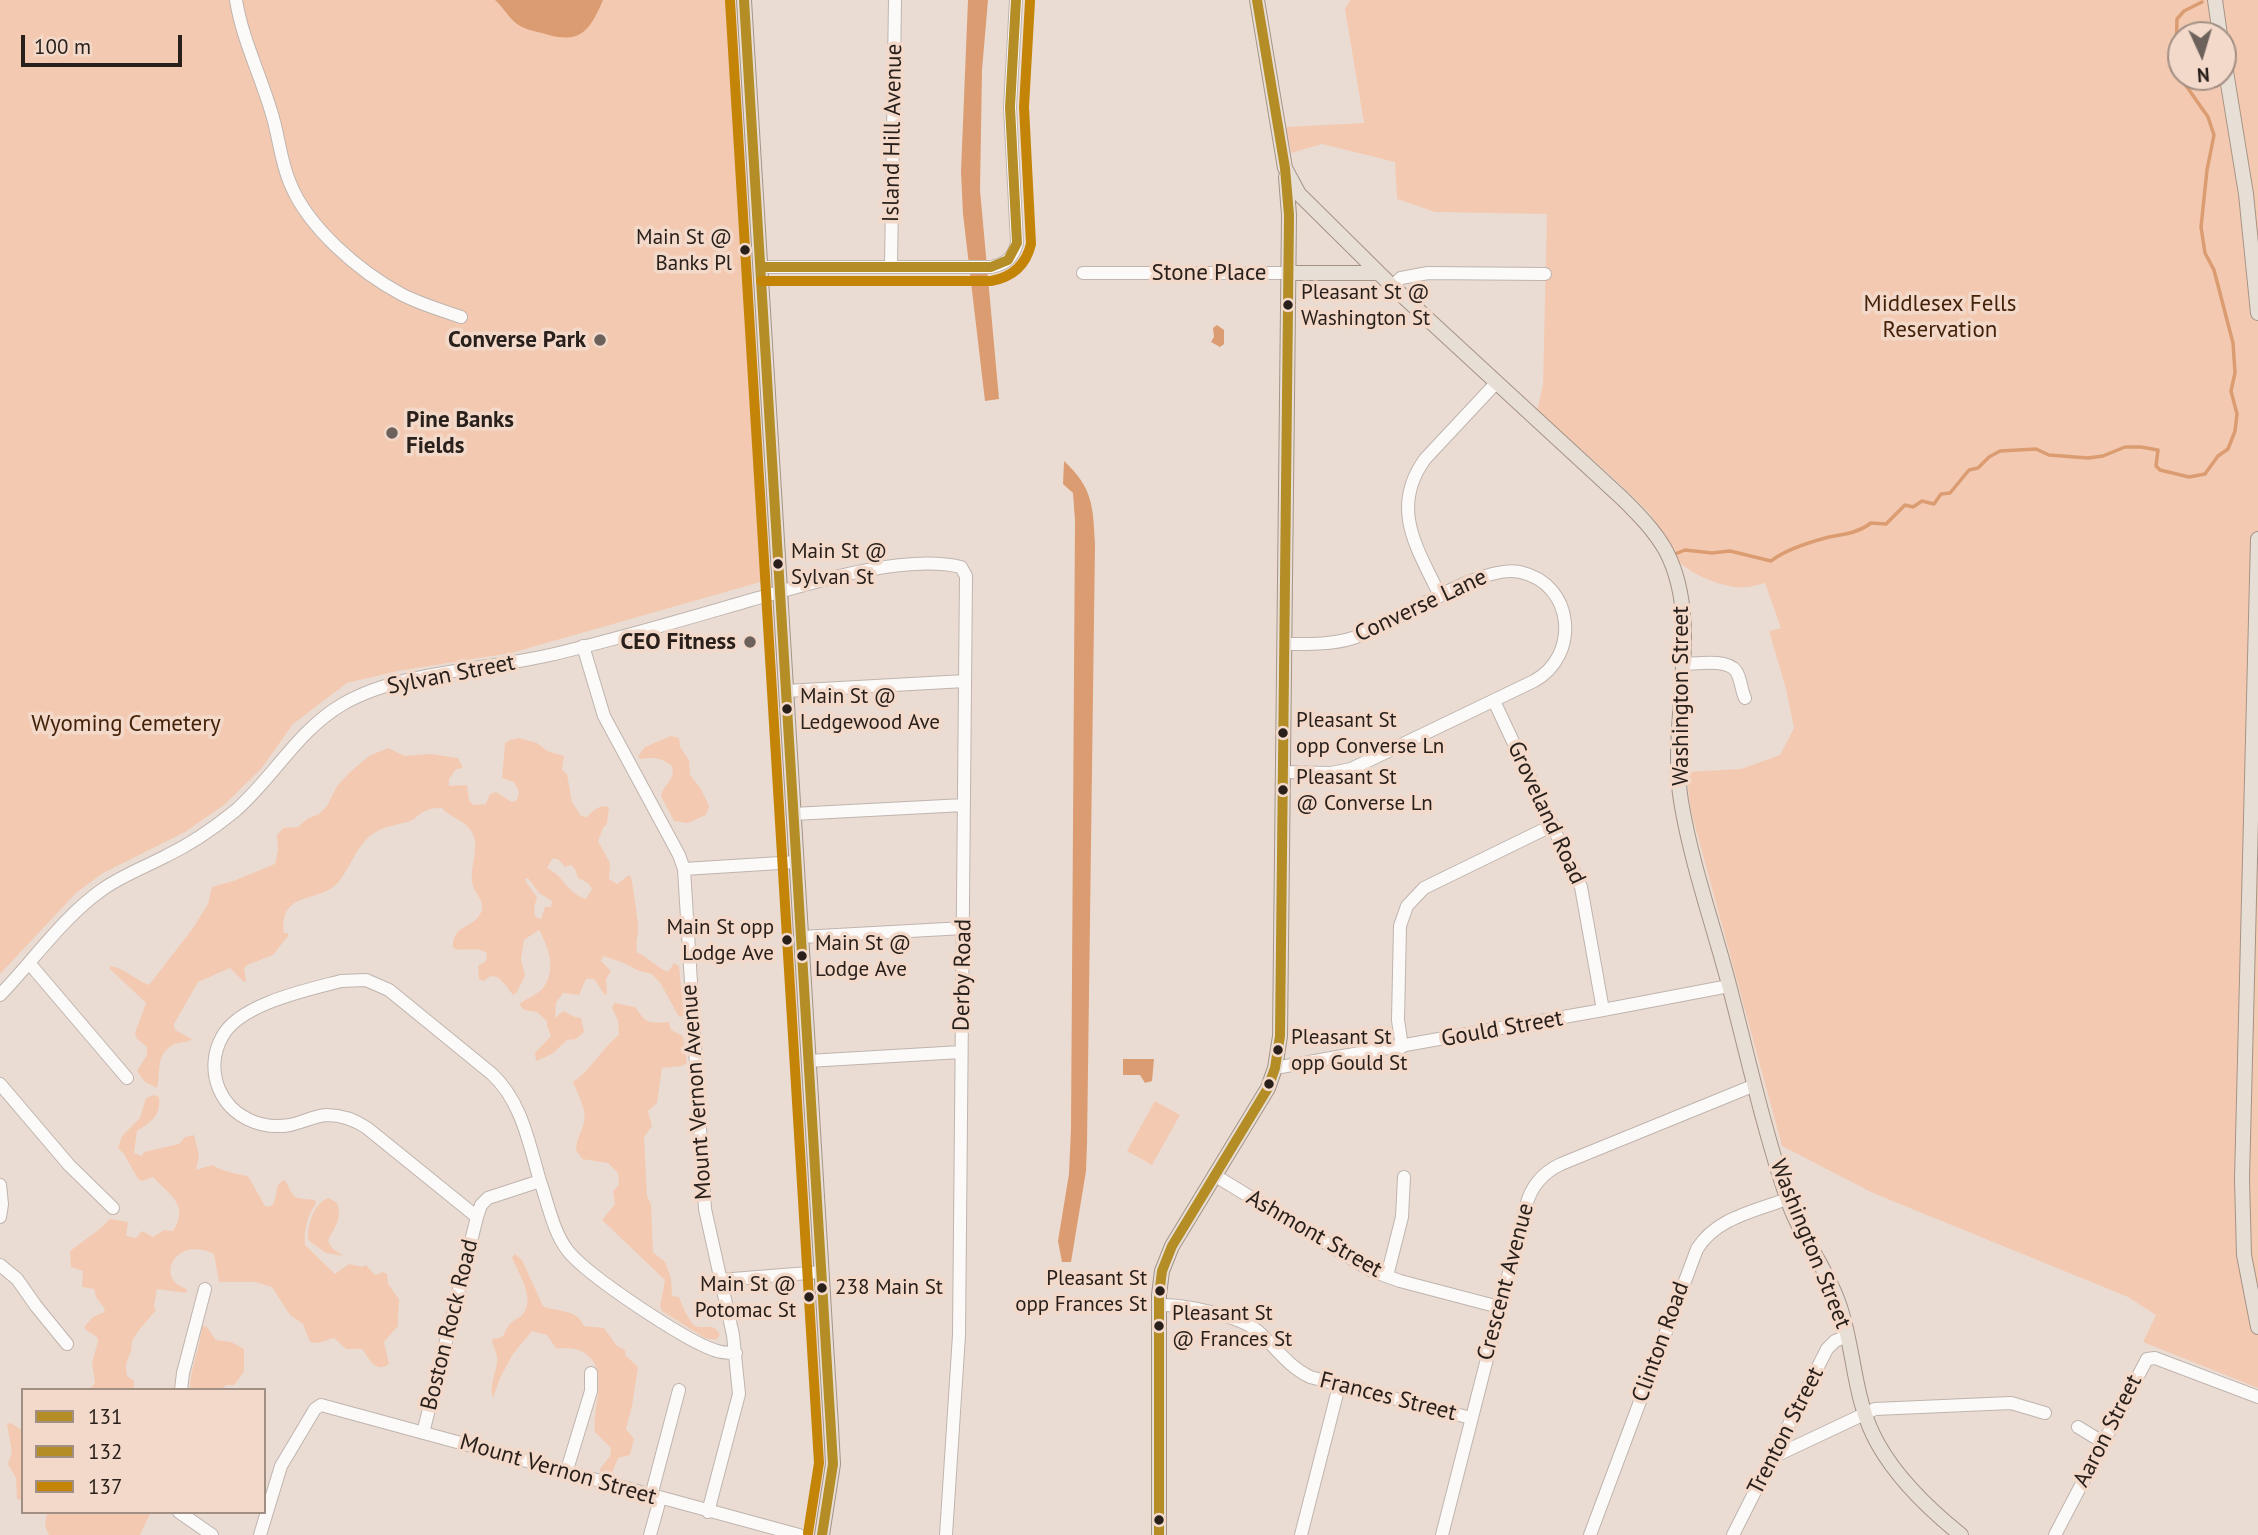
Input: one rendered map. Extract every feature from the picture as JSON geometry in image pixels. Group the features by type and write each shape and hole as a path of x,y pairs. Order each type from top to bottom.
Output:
{"main road":[{"path":"744,0 832,1460 822,1535"},
{"name":"Washington Street","path":"1257,0 1284,169 1299,194 1378,273 1623,499 1646,522 1673,565 1684,620 1677,749 1681,796 1691,845 1787,1199 1836,1295 1864,1413 1873,1436 1915,1491 1961,1535"},
{"path":"2215,0 2218,21"},
{"path":"2229,91 2246,194 2258,313"},
{"path":"1159,1535 1161,1279 1167,1255 1259,1104 1275,1068 1280,1023 1289,273 1289,215 1284,169"},
{"name":"Stone Place","path":"1289,273 1378,273"},
{"path":"2258,539 2242,1179 2244,1255 2258,1327"}],"street":[{"path":"236,0 239,19 272,114 290,184 309,215 352,260 377,280 404,296 461,317"},
{"name":"Island Hill Avenue","path":"891,267 895,0"},
{"path":"761,267 991,268 1007,261 1017,243 1010,107 1016,0"},
{"name":"Stone Place","path":"1083,272 1289,273"},
{"path":"1392,286 1401,278 1428,273 1545,274"},
{"path":"1440,597 1410,530 1407,506 1410,489 1425,459 1497,382"},
{"name":"Sylvan Street","path":"0,995 81,907 99,892 184,847 232,813 267,780 300,738 344,703 373,690 399,682 512,663 780,592 891,566 953,565 963,568"},
{"name":"Derby Road","path":"946,1535 960,1335 966,576 963,568"},
{"name":"Converse Lane","path":"1283,772 1331,773 1351,769 1539,679 1556,662 1564,645 1566,621 1560,603 1550,588 1530,575 1512,571 1488,574 1355,638 1330,643 1284,644"},
{"name":"Mount Vernon Avenue","path":"583,646 604,716 684,869 704,1196 709,1236 736,1353 739,1397 708,1512"},
{"path":"1682,664 1731,666 1738,675 1745,698"},
{"path":"786,691 965,681"},
{"name":"Groveland Road","path":"1494,701 1581,887 1603,1010"},
{"path":"793,814 964,805"},
{"path":"1402,1046 1398,1020 1400,932 1403,916 1410,902 1424,888 1553,825"},
{"path":"684,869 796,862"},
{"path":"801,937 964,928"},
{"path":"29,963 127,1078"},
{"name":"Boston Rock Road","path":"477,1217 367,1128 352,1120 324,1116 292,1125 269,1126 254,1122 235,1111 222,1094 214,1066 218,1044 230,1025 254,1008 341,981 366,980 384,986 505,1086 517,1109 540,1181 567,1250 585,1268 698,1342 718,1352 736,1353"},
{"name":"Gould Street","path":"1275,1068 1729,986"},
{"path":"808,1061 961,1052"},
{"path":"0,1084 69,1165 113,1208"},
{"name":"Crescent Avenue","path":"1445,1534 1499,1307 1528,1199 1536,1183 1561,1164 1755,1085"},
{"name":"Ashmont Street","path":"1214,1175 1349,1259 1387,1276 1499,1307"},
{"path":"1387,1276 1402,1217 1404,1177"},
{"name":"Boston Rock Road","path":"423,1433 481,1205 488,1198 540,1181"},
{"path":"0,1185 0,1217"},
{"name":"Clinton Road","path":"1591,1535 1697,1249 1708,1234 1723,1224 1787,1199"},
{"path":"0,1265 17,1279 67,1344"},
{"path":"720,1279 821,1272"},
{"path":"181,1388 205,1289"},
{"name":"Frances Street","path":"1160,1305 1181,1306 1247,1325 1260,1334 1298,1372 1339,1386 1471,1418"},
{"name":"Trenton Street","path":"1733,1535 1827,1349 1835,1341 1847,1336"},
{"name":"Aaron Street","path":"2055,1535 2142,1366 2150,1358 2258,1397"},
{"path":"566,1473 591,1391 591,1373"},
{"path":"1301,1535 1339,1386"},
{"path":"650,1535 679,1390"},
{"path":"1773,1457 1875,1409 2011,1403 2046,1413"},
{"name":"Mount Vernon Street","path":"269,1486 317,1406 322,1405 799,1535"},
{"path":"2078,1427 2104,1443"},
{"path":"182,1514 212,1535"},
{"path":"260,1535 264,1514"}],"green space":[{"name":"Wyoming Cemetery","path":"0,0 727,0 749,246 764,581 511,653 398,671 347,683 293,724 261,769 224,805 185,832 103,873 76,893 0,974"},
{"name":"Middlesex Fells Reservation","path":"1350,0 2258,0 2258,1388 2143,1342 2156,1315 2128,1297 1873,1193 1782,1146 1691,811 1686,772 1741,769 1780,755 1794,728 1769,631 1781,628 1765,583 1749,587 1724,585 1706,579 1684,566 1648,512 1537,411 1543,385 1547,214 1435,212 1397,199 1395,162 1322,144 1291,153 1286,127 1364,123 1345,9"},
{"path":"671,736 679,738 680,747 689,760 690,775 709,806 706,815 688,823 674,821 661,796 671,779 672,766 660,759 640,759 638,756 645,747"},
{"path":"519,738 537,743 547,751 564,756 562,770 567,774 572,802 581,816 587,817 599,807 609,807 607,824 598,841 610,863 609,879 617,884 629,875 631,877 638,924 637,952 668,972 674,963 679,966 684,1016 679,1017 661,984 652,974 603,956 601,961 611,971 606,979 607,994 605,995 594,979 586,979 579,995 563,993 556,1003 555,1018 563,1011 581,1018 584,1032 576,1039 567,1040 552,1054 536,1061 535,1053 551,1036 547,1021 537,1012 524,1010 519,1004 540,991 550,974 550,958 545,943 539,930 524,940 521,959 525,975 513,995 497,977 489,977 484,981 479,979 478,966 486,961 487,953 453,948 455,936 479,916 482,907 472,879 474,838 462,822 442,808 433,809 423,812 411,821 383,828 372,835 361,846 345,873 332,888 303,899 288,909 284,919 284,933 288,933 288,936 273,955 244,968 246,981 230,968 198,982 174,1024 175,1030 192,1039 173,1044 166,1050 160,1065 157,1088 145,1082 137,1071 147,1055 147,1047 137,1039 135,1033 146,1003 110,966 149,985 193,928 208,904 212,887 275,864 277,835 283,828 298,827 319,814 349,773 369,756 388,748 405,756 430,754 458,758 463,768 456,769 449,779 449,786 467,785 469,800 473,805 486,804 490,794 496,792 512,802 517,800 519,792 514,782 502,778 505,743","holes":["553,858 565,867 571,865 578,878 588,883 592,889 586,899 580,897 547,868","528,878 539,893 552,901 551,907 545,907 541,919 535,917 537,897 526,882 525,879"]},
{"path":"614,1003 635,1007 649,1022 669,1022 671,1030 683,1036 687,1063 662,1068 657,1103 648,1111 652,1126 644,1137 653,1252 665,1262 671,1278 672,1296 679,1297 695,1326 715,1328 720,1335 716,1340 705,1338 662,1311 660,1306 665,1280 602,1220 615,1204 613,1191 619,1185 618,1173 608,1163 582,1159 576,1150 585,1117 573,1082 619,1035 618,1020 612,1008"},
{"path":"154,1095 159,1097 159,1109 151,1121 137,1131 134,1153 142,1156 144,1152 179,1144 185,1137 194,1135 199,1156 196,1170 212,1165 248,1176 265,1206 270,1207 273,1204 279,1184 285,1180 296,1197 315,1200 316,1204 307,1223 305,1245 335,1274 349,1264 362,1267 366,1265 375,1275 383,1272 387,1274 388,1284 399,1299 398,1326 384,1342 389,1364 384,1367 376,1366 362,1349 346,1349 334,1338 318,1343 310,1342 303,1324 290,1315 272,1287 256,1282 219,1282 214,1254 188,1250 179,1254 170,1269 177,1284 187,1289 186,1293 157,1289 154,1306 156,1310 132,1342 126,1369 127,1376 134,1381 134,1388 91,1388 95,1383 92,1363 98,1341 97,1337 84,1327 105,1309 96,1297 94,1289 82,1287 83,1271 71,1267 70,1251 110,1219 128,1222 126,1236 136,1238 142,1231 153,1237 164,1230 173,1231 178,1222 178,1207 171,1195 153,1177 142,1181 138,1179 118,1148 122,1136 140,1118 146,1098"},
{"path":"1155,1101 1180,1115 1152,1165 1127,1151"},
{"path":"329,1198 337,1203 339,1214 328,1241 332,1248 343,1256 326,1253 308,1240 312,1215 319,1204"},
{"path":"515,1254 522,1260 543,1306 577,1316 584,1326 604,1328 638,1367 626,1429 634,1439 630,1455 618,1458 612,1473 608,1475 601,1473 600,1469 610,1456 611,1448 595,1432 598,1375 589,1356 575,1349 556,1348 547,1335 532,1331 513,1354 493,1398 492,1387 497,1361 492,1339 502,1336 526,1307 527,1292 512,1257"},
{"path":"206,1326 216,1340 231,1342 244,1349 244,1372 234,1385 226,1385 223,1388 190,1388 202,1327"},
{"path":"11,1423 21,1430 21,1500 17,1499 16,1478 8,1464 12,1452 7,1424"},
{"path":"47,1514 150,1514 140,1535 49,1535 45,1526"}],"shaded area":[{"path":"495,0 603,0 587,28 574,37 565,38 520,26"},
{"path":"968,0 988,0 982,70 980,190 999,399 985,401 963,214 961,171"},
{"path":"1217,325 1224,330 1224,344 1220,347 1211,342 1214,337 1213,328"},
{"path":"1064,461 1081,480 1090,498 1095,544 1087,1144 1086,1171 1071,1262 1062,1262 1058,1241 1069,1174 1071,1129 1075,520 1073,493 1063,484"},
{"path":"1123,1059 1154,1059 1152,1081 1145,1083 1140,1075 1123,1075"}],"waterway":[{"path":"1675,554 1685,550 1712,553 1730,551 1771,561 1806,544 1856,531 1871,523 1886,524 1905,505 1913,507 1922,501 1934,504 1941,494 1950,493 1969,470 1978,468 2000,451 2036,449 2049,455 2088,458 2103,456 2125,447 2141,447 2158,450 2156,466 2160,470 2189,477 2205,474 2218,456 2228,449 2235,431 2237,414 2231,391 2235,373 2233,343 2214,270 2205,253 2201,227 2214,135 2208,117 2180,77 2176,56 2177,19 2184,11 2202,2"}],"transit line":[{"name":"131","path":"744,0 833,1464 822,1535"},
{"name":"131","path":"761,267 991,267 1008,260 1017,243 1010,107 1016,0"},
{"name":"132","path":"1159,1535 1159,1295 1162,1271 1172,1246 1268,1088 1275,1068 1280,1036 1289,215 1285,168 1257,0"},
{"name":"137","path":"730,1 819,1463 808,1533"},
{"name":"137","path":"761,281 991,281 1012,273 1022,264 1031,244 1024,107 1030,1"}],"place":[{"name":"Main St @ Banks Pl","path":"745,250"},
{"name":"Pleasant St @ Washington St","path":"1288,305"},
{"name":"Converse Park","path":"600,340"},
{"name":"Pine Banks Fields","path":"392,433"},
{"name":"Main St @ Sylvan St","path":"778,564"},
{"name":"CEO Fitness","path":"750,642"},
{"name":"Main St @ Ledgewood Ave","path":"787,709"},
{"name":"Pleasant St opp Converse Ln","path":"1283,733"},
{"name":"Pleasant St @ Converse Ln","path":"1283,790"},
{"name":"Main St opp Lodge Ave","path":"787,940"},
{"name":"Main St @ Lodge Ave","path":"802,956"},
{"name":"Pleasant St opp Gould St","path":"1278,1050"},
{"name":"238 Main St","path":"822,1288"},
{"name":"Pleasant St opp Frances St","path":"1160,1291"},
{"name":"Main St @ Potomac St","path":"809,1297"},
{"name":"Pleasant St @ Frances St","path":"1159,1326"}]}
